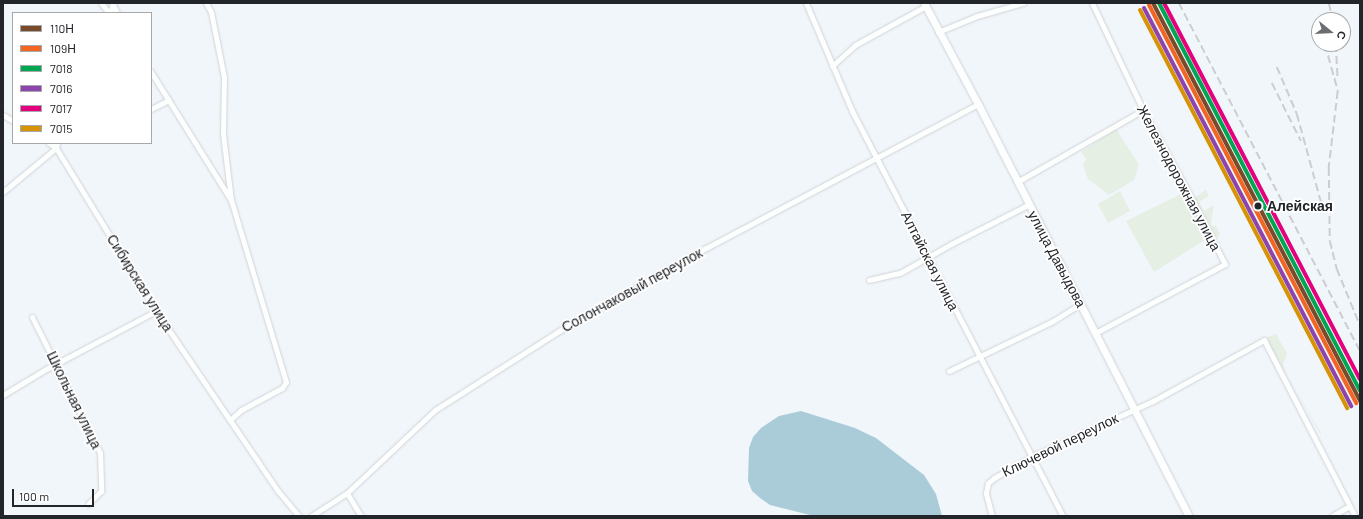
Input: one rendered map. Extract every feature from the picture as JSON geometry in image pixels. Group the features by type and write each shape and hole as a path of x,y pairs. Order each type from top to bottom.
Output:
{"main road":[{"name":"улица Давыдова","path":"925,5 938,32 978,104 1028,206 1189,516"}],"street":[{"path":"101,3 109,12"},
{"path":"206,3 212,19 224,77 224,134 231,200 286,382 282,388 241,410 231,419"},
{"name":"Алтайская улица","path":"806,3 832,66 877,157 1062,516"},
{"path":"938,32 977,16 1023,3"},
{"name":"Железнодорожная улица","path":"1092,3 1142,110 1185,186 1225,264 1095,333"},
{"path":"832,66 855,45 925,5"},
{"path":"152,74 231,200"},
{"path":"152,108 169,100"},
{"name":"Солончаковый переулок","path":"311,516 347,493 435,410 559,331 706,248 978,104"},
{"path":"1017,182 1142,110"},
{"path":"3,116 12,120"},
{"path":"3,192 57,145"},
{"name":"Сибирская улица","path":"57,145 156,311 231,419 278,491 299,516"},
{"path":"869,280 900,273 951,244 1028,206"},
{"path":"949,371 1053,321 1080,304"},
{"path":"3,394 156,311"},
{"name":"Школьная улица","path":"32,316 58,364 100,453 101,490 88,504"},
{"name":"Ключевой переулок","path":"992,516 986,494 988,483 1031,457 1134,410 1229,361 1264,340 1349,506"},
{"path":"347,493 361,516"},
{"path":"1332,516 1349,506 1355,516"}],"shaded area":[{"path":"1116,129 1139,165 1134,180 1109,195 1088,179 1083,165 1086,159 1081,152"},
{"path":"1206,190 1209,196 1199,202 1204,211 1214,205 1211,225 1216,226 1220,234 1216,240 1194,198"},
{"path":"1120,191 1130,211 1108,223 1098,204"},
{"path":"1183,193 1208,238 1154,272 1126,221"},
{"path":"1276,334 1287,354 1283,364 1286,373 1321,435 1266,338"}],"water":[{"path":"801,411 855,428 876,438 924,475 936,494 942,516 814,516 770,505 760,498 752,491 748,481 749,448 753,437 761,428 779,416"}],"railway":[{"path":"1179,3 1360,350"},
{"path":"1329,3 1331,12"},
{"path":"1327,52 1338,91 1329,168 1330,241 1337,269 1360,325"},
{"path":"1336,52 1338,79"},
{"path":"1277,67 1297,114 1323,209"},
{"path":"1272,83 1301,141"}],"transit line":[{"name":"110Н","path":"1153,3 1360,401"},
{"name":"7018","path":"1159,3 1360,390"},
{"name":"7017","path":"1164,3 1360,379"},
{"name":"109Н","path":"1149,5 1356,403"},
{"name":"7016","path":"1144,8 1351,406"},
{"name":"7015","path":"1140,10 1347,408"}],"place":[{"name":"Алейская","path":"1258,206"}]}
